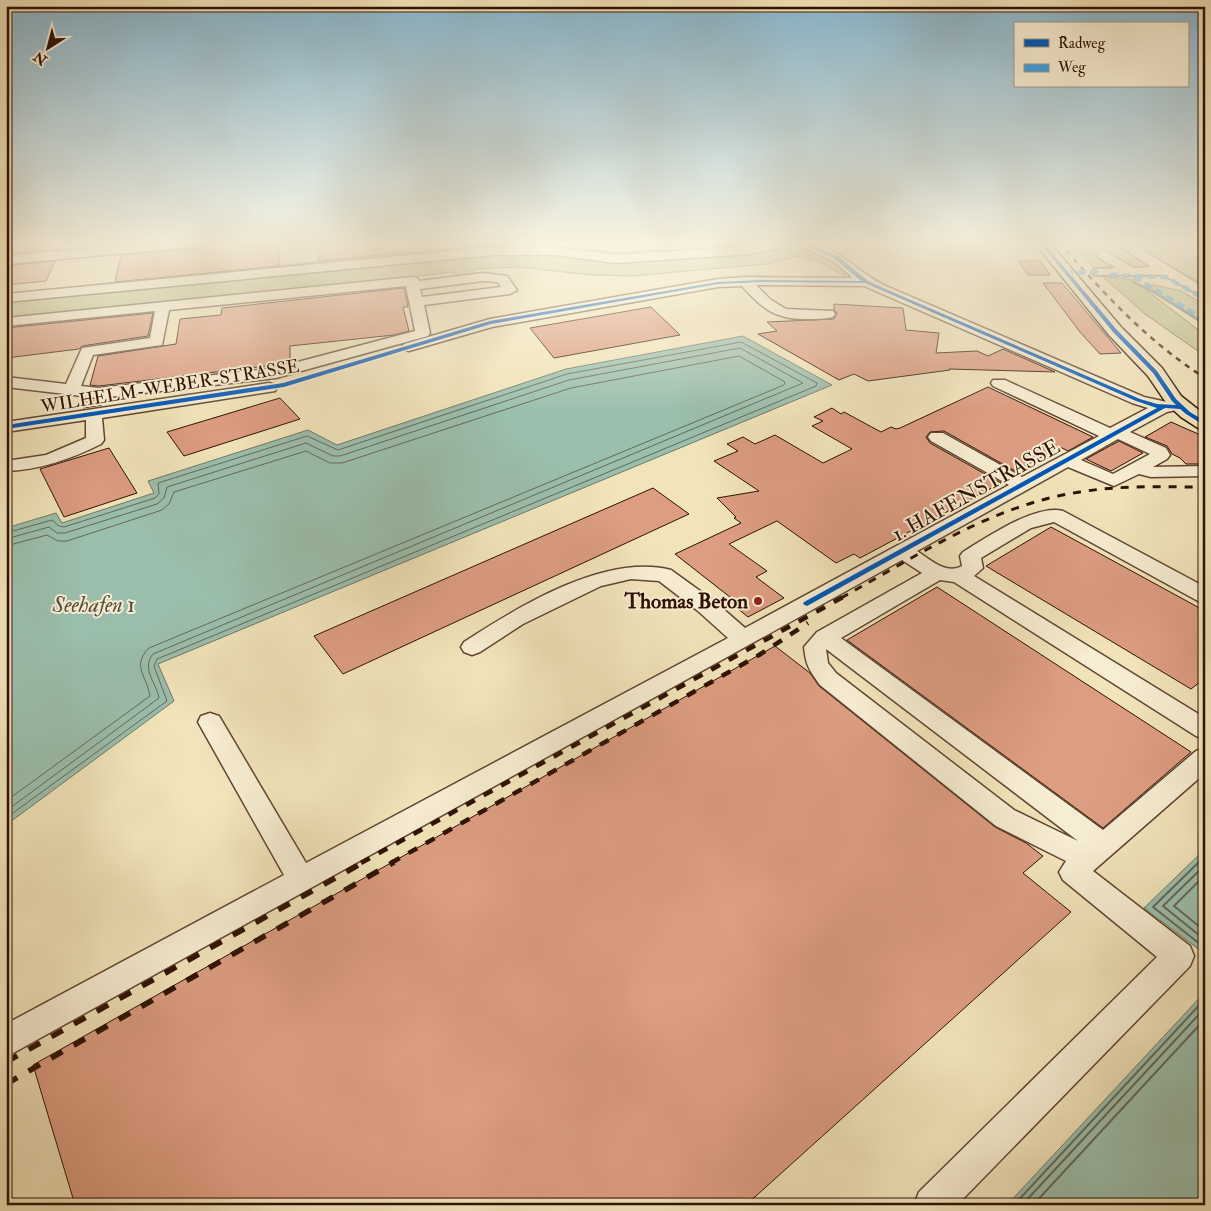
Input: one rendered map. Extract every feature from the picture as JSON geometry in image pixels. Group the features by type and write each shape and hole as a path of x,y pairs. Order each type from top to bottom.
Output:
{"main road":[{"path":"1088,299 1115,331 1155,372 1172,407 1205,424"}],"street":[{"path":"6,322 238,299"},
{"path":"6,382 99,393 276,373 423,333 415,299"},
{"path":"416,302 443,299"},
{"name":"WILHELM-WEBER-STRASSE","path":"6,427 277,386 490,323 630,299"},
{"path":"762,299 779,312 788,314 828,314"},
{"path":"904,299 1138,400 1172,407"},
{"path":"72,390 86,351 157,342 163,306"},
{"path":"294,368 325,373"},
{"path":"999,383 1160,452 1161,455 1138,469 1111,481 1067,460"},
{"name":"1. HAFENSTRASSE","path":"6,1041 807,604 1114,433 1172,407"},
{"path":"6,466 36,462 67,453 95,440 94,414"},
{"path":"937,436 1022,485"},
{"path":"1138,469 1151,472 1205,471"},
{"path":"1096,852 1049,842 1005,818 828,679 817,664 815,647 825,637 948,574 973,568 970,556 1024,524 1056,515 1205,596"},
{"path":"903,551 948,574 1205,730"},
{"path":"472,647 514,618 595,581 631,573 664,575 706,606 743,639"},
{"path":"825,637 1096,852"},
{"path":"210,722 301,880"},
{"path":"932,1205 1179,956 1073,872 1205,758"}],"green space":[{"path":"31,299 212,299 6,321 6,301"},
{"path":"1127,299 1157,299 1205,335 1205,356 1145,314"},
{"path":"1164,299 1194,299 1205,305 1205,324"}],"water":[{"name":"Seehafen 1","path":"743,336 832,385 158,664 174,701 6,825 6,528 56,513 62,523 154,493 148,481 308,430 337,445 566,369"},
{"path":"1205,849 1205,954 1144,908"},
{"path":"1205,992 1205,1205 1007,1205"}],"building":[{"path":"308,299 406,299 408,307 403,307 409,331 394,335 290,346 290,362 283,364 99,386 90,385 98,356 176,344 180,319 221,315 222,308"},
{"path":"1055,299 1075,299 1121,353 1100,354 1080,332"},
{"path":"834,304 903,308 906,330 939,333 936,353 977,351 988,356 1003,349 1055,372 949,369 868,381 854,374 839,380 758,334 777,331 767,322 834,319 837,313 834,310"},
{"path":"651,307 680,335 554,358 530,328"},
{"path":"153,313 148,336 82,346 79,349 6,358 6,328"},
{"path":"988,387 1093,437 1068,451 1060,447 1015,471 944,431 930,432 926,437 930,443 1001,483 860,558 854,554 836,563 777,521 729,544 767,571 756,577 784,598 748,617 731,603 735,601 675,554 741,523 734,518 736,517 717,498 759,491 714,461 738,451 727,444 743,437 755,444 775,435 823,463 852,449 812,426 823,421 814,417 832,408 841,414 844,412 881,432 891,427 900,428"},
{"path":"86,398 103,399 102,405 83,408"},
{"path":"280,398 300,419 184,456 167,432"},
{"path":"1171,422 1205,437 1205,464 1186,464 1172,454 1167,446 1145,437"},
{"path":"1119,441 1143,453 1111,471 1086,459"},
{"path":"109,448 137,493 64,517 40,469"},
{"path":"653,488 689,514 343,674 314,636"},
{"path":"1051,527 1205,611 1205,678 1191,689 986,566"},
{"path":"937,587 1191,752 1103,828 847,640"},
{"path":"775,646 810,673 819,686 995,827 1026,843 1043,856 1023,873 1071,912 746,1205 75,1205 33,1065"}],"waterway":[{"path":"1164,299 1205,324"}],"railway":[{"path":"1111,299 1164,348 1205,378"},
{"path":"841,598 956,534 1016,508 1080,492 1111,488 1205,487"},
{"path":"361,863 843,597"},
{"path":"391,863 759,655 808,623"},
{"path":"6,1062 364,862"},
{"path":"6,1084 394,862"}],"marked path":[{"path":"1170,299 1205,320"}],"cycle path":[{"path":"6,427 284,385 490,323 630,299"},
{"path":"903,299 1138,400 1157,406 1180,407"},
{"path":"1088,299 1115,331 1155,372 1174,400 1188,413 1205,424"},
{"path":"807,604 1163,407"}],"place":[{"name":"Thomas Beton","path":"758,601"}]}
